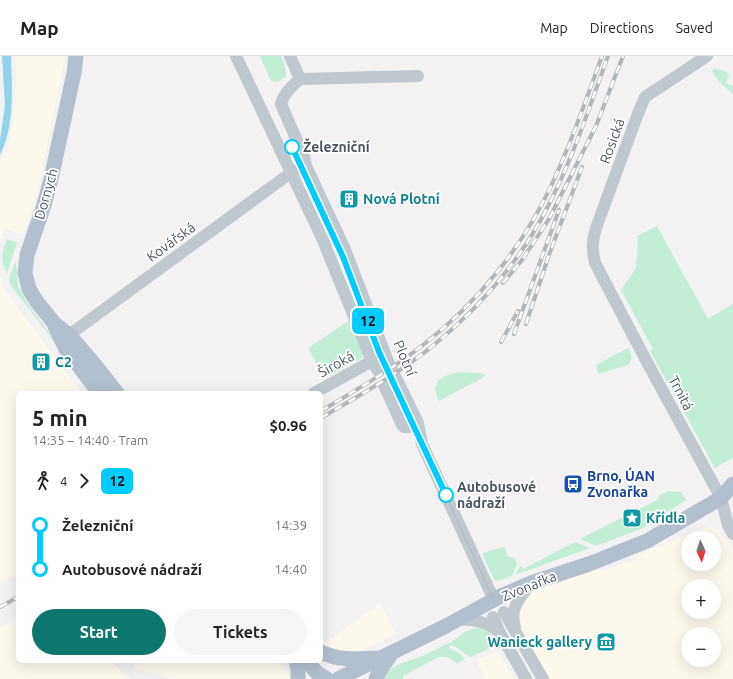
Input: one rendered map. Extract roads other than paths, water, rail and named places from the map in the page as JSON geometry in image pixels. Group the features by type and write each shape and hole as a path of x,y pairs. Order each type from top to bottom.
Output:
{"main road":[{"name":"Dornych","path":"76,56 74,73 52,179 25,264 26,281 37,302 54,323 69,335 115,391"},
{"name":"Dornych","path":"54,323 66,349 98,391"},
{"name":"Zvonařka","path":"338,679 494,600 531,583 637,546 727,497 733,484"},
{"path":"323,653 345,659 388,655"},
{"path":"376,679 388,655"},
{"path":"323,658 332,671 332,679"},
{"path":"297,663 298,679"},
{"path":"309,663 317,673 327,679"}],"street":[{"path":"236,56 291,173"},
{"path":"290,56 300,79 418,76"},
{"name":"Rosická","path":"598,267 595,263 592,240 637,116 646,97 707,56"},
{"name":"Plotní","path":"300,79 282,98 281,104 304,157 306,166 344,247 389,364 418,422 422,444 494,600"},
{"name":"Kovářská","path":"69,335 291,173 306,166"},
{"name":"Široká","path":"291,173 337,272 375,366 319,391"},
{"name":"Trnitá","path":"598,267 648,364 727,497 728,525 733,534"},
{"path":"384,385 402,425 404,427 409,427"},
{"path":"531,583 513,610 513,620 516,630 543,679"},
{"path":"500,633 499,614 516,630"},
{"path":"458,619 481,621 490,625 500,633 526,679"}],"water":[{"path":"2,56 11,56 12,107 8,132 0,155 0,140 5,105"}],"tram line":[{"name":"12","path":"292,147 343,257 379,352 446,495"},
{"path":"422,444 494,600"}],"railway":[{"path":"323,410 386,371 423,345 462,311 480,293 496,273 526,231 551,186 572,138 602,56"},
{"path":"323,417 394,374 422,355 468,315 497,283 524,248 546,210 564,173 580,134 608,56"},
{"path":"503,283 522,260 549,219 596,126 623,56"},
{"path":"526,324 549,255 582,167"},
{"path":"514,334 559,210"},
{"path":"501,342 518,311"},
{"path":"0,607 16,598"}],"place":[{"name":"Železniční","path":"292,147"},
{"name":"Nová Plotní","path":"349,199"},
{"name":"C2","path":"41,362"},
{"name":"Brno, ÚAN Zvonařka","path":"573,484"},
{"name":"Autobusové nádraží","path":"446,495"},
{"name":"Křídla","path":"632,518"},
{"name":"Wanieck gallery","path":"606,642"}]}
